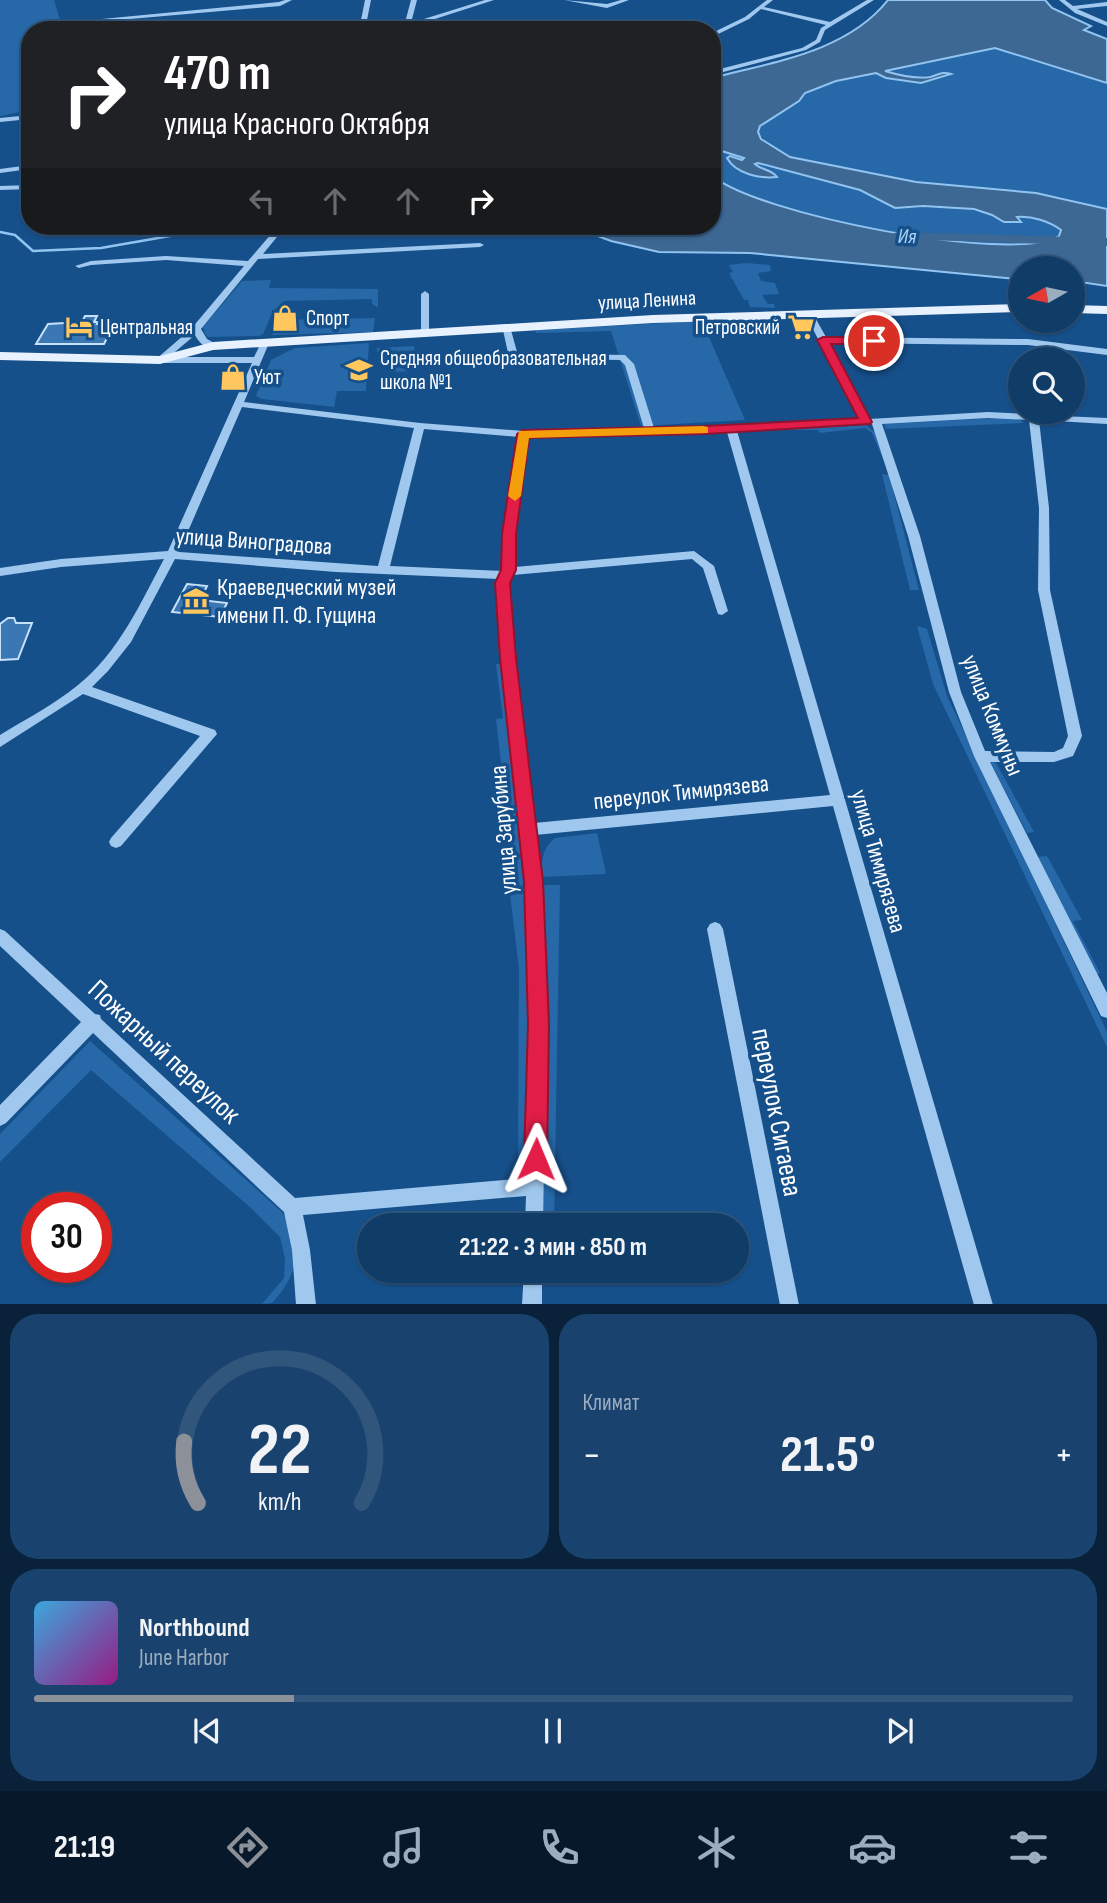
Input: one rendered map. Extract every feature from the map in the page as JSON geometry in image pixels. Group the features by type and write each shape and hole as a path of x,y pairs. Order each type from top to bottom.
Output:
{"main road":[{"name":"улица Ленина","path":"160,360 196,355 213,346 266,349 425,334 653,319 1008,308"},
{"path":"1085,309 1107,310"},
{"path":"2,358 160,360"}],"street":[{"path":"84,21 246,2 280,4 289,0"},
{"path":"364,21 369,0"},
{"path":"409,21 414,0"},
{"path":"428,21 491,0"},
{"path":"567,0 607,6 626,0"},
{"path":"721,30 762,8 770,0"},
{"path":"721,71 804,49 818,41 823,29 871,0"},
{"path":"1062,0 1070,8 1107,23"},
{"path":"246,2 256,21"},
{"path":"1070,8 1107,4"},
{"path":"762,8 830,24"},
{"path":"0,120 21,118"},
{"path":"0,172 21,168"},
{"path":"0,188 21,187"},
{"path":"160,360 196,328 274,235"},
{"path":"79,266 166,258 253,261 480,245"},
{"path":"425,294 425,334"},
{"name":"улица Коммуны","path":"809,314 871,421 914,536 955,692 981,756 1107,1010"},
{"path":"196,328 199,337 213,346"},
{"path":"507,330 513,353 518,356 622,357 629,364 650,432"},
{"path":"823,340 1028,342 1107,352"},
{"path":"227,361 266,349"},
{"path":"0,742 82,689 123,645 172,555 266,349"},
{"path":"196,355 243,366 253,373"},
{"path":"239,404 420,426 523,434 731,429 940,416 1008,415"},
{"path":"1085,419 1107,421"},
{"path":"981,756 1054,757 1068,752 1074,736 1044,590 1044,508 1034,424"},
{"path":"383,570 420,426"},
{"name":"улица Тимирязева","path":"731,429 984,1304"},
{"name":"улица Зарубина","path":"523,434 503,598 529,830 538,1024 534,1213"},
{"name":"улица Виноградова","path":"0,572 61,563 172,555 383,570 507,573 694,555 708,566 722,611"},
{"path":"82,689 210,734 116,842"},
{"name":"переулок Тимирязева","path":"529,830 837,800"},
{"name":"переулок Сигаева","path":"715,929 790,1304"},
{"name":"Пожарный переулок","path":"0,936 292,1208"},
{"path":"0,1117 94,1021"},
{"path":"306,1304 301,1250 292,1208 535,1186"},
{"path":"532,1304 533,1283"}],"shaded area":[{"path":"0,0 54,0 60,21 21,21 21,112 0,116"},
{"path":"995,48 1107,83 1107,209 1060,197 916,182 790,157 768,145 758,132 760,126 805,93 836,81 876,73 921,83 949,76 944,72 914,76 883,71"},
{"path":"721,151 744,158 742,160 730,156 754,176 772,178 754,163 757,163 860,190 895,208 951,207 986,212 998,219 1021,222 1016,217 1035,218 1048,222 1061,233 1040,242 1005,244 914,236 783,208 741,193 721,181"},
{"path":"729,265 770,265 771,271 758,273 761,281 775,283 779,294 762,295 768,304 774,304 775,308 750,307 748,300 744,300 729,273 733,272"},
{"path":"271,280 269,288 378,289 378,308 372,304 372,299 284,301 273,311 263,334 259,336 208,337 205,334 203,327 242,281"},
{"path":"375,318 373,332 272,335 276,320"},
{"path":"702,321 745,420 641,426 611,331 536,333 536,330"},
{"path":"369,343 366,391 337,391 334,407 262,399 256,396 271,360 295,348"},
{"path":"414,346 415,371 396,372 396,351 377,352 377,348"},
{"path":"1008,417 1008,424 886,429 884,424"},
{"path":"866,425 876,433 888,471 872,433 865,428 820,433 818,430 738,430"},
{"path":"882,474 889,475 919,590 910,590"},
{"path":"917,626 927,629 947,696 1107,1032 1107,1047 933,684"},
{"path":"496,664 503,667 531,968 527,1151 522,1171 513,1176 518,1166 519,969 505,852 511,850 496,719 503,718"},
{"path":"995,761 1034,832 1027,833 990,762"},
{"path":"597,833 606,874 542,877 543,856 547,846 555,838"},
{"path":"1047,856 1082,920 1073,921 1100,973 1095,974 1037,857"},
{"path":"543,885 560,885 554,1213 543,1213"},
{"path":"90,1041 282,1212 293,1237 295,1259 288,1281 272,1303 262,1304 284,1278 285,1259 280,1237 251,1208 91,1070 0,1162 0,1134"}],"water":[{"path":"888,0 1045,0 1052,8 1091,26 1084,30 1107,39 1107,83 995,48 885,71 919,77 951,74 921,83 886,78 876,73 836,81 805,93 799,101 760,126 758,132 761,139 790,157 916,182 1036,193 1107,209 1107,286 1085,283 1085,256 1008,256 1008,278 750,253 659,252 595,235 721,235 721,181 736,190 776,205 883,231 991,244 1032,243 1059,236 1061,230 1034,218 1017,217 1021,222 1004,222 974,209 923,206 895,208 860,190 758,163 755,164 777,177 756,176 736,168 727,158 744,158 721,151 721,76 808,52 852,32 871,18"}],"building":[{"name":"Центральная","path":"85,316 97,316 94,322 98,322 97,324 114,324 104,344 36,344 48,324 82,322"},
{"name":"Краеведческий музей имени П. Ф. Гущина","path":"187,584 207,586 200,600 227,603 220,617 172,612"},
{"path":"8,618 14,618 16,623 32,623 18,659 0,660 0,624"}],"waterway":[{"path":"0,232 15,235 33,251 101,248 175,235"},
{"name":"Ия","path":"899,236 1107,242"}],"slow traffic":[{"path":"515,496 523,434 703,430"}],"place":[{"name":"Спорт","path":"285,318"},
{"name":"Центральная","path":"79,327"},
{"name":"Петровский","path":"801,327"},
{"name":"Средняя общеобразовательная школа №1","path":"359,370"},
{"name":"Уют","path":"233,377"},
{"name":"Краеведческий музей имени П. Ф. Гущина","path":"196,601"}],"route":[{"path":"536,1159 538,1024 533,881 503,598 503,583 509,570 509,534 523,434 650,432 866,422 823,340 874,341"}]}
